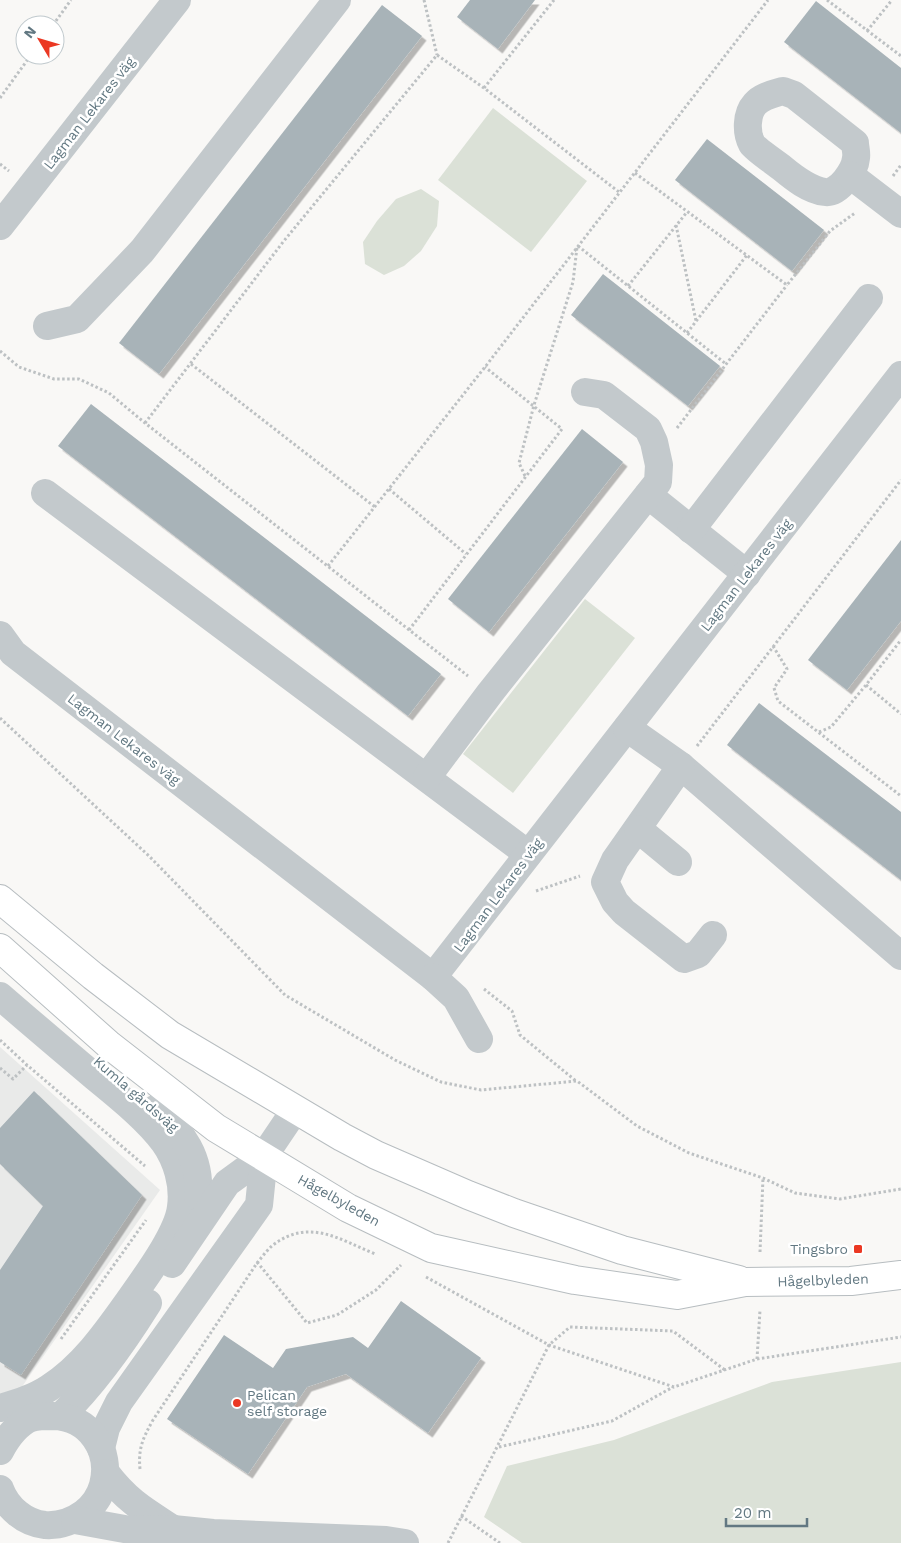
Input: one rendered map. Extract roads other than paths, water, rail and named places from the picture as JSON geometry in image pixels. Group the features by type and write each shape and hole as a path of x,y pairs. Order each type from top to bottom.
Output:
{"main road":[{"name":"Hågelbyleden","path":"0,899 93,976 170,1034 295,1110 376,1155 468,1195 622,1250 745,1282"},
{"name":"Hågelbyleden","path":"0,948 108,1044 216,1128 348,1208 431,1248 575,1280 677,1295 745,1282 851,1281 901,1275"}],"street":[{"name":"Lagman Lekares väg","path":"0,226 177,0"},
{"path":"48,326 78,319 142,251 337,0"},
{"path":"850,175 901,214"},
{"path":"691,530 869,298"},
{"name":"Lagman Lekares väg","path":"0,635 13,653 434,977 901,375"},
{"path":"427,777 490,693 658,482 659,465 654,442 648,428 604,395 585,392"},
{"path":"45,493 528,854"},
{"path":"648,495 747,574"},
{"path":"627,728 681,766 901,956"},
{"path":"681,766 638,830 615,860 605,882 615,902 624,912 684,959 698,954 713,935"},
{"path":"638,830 678,862"},
{"name":"Kumla gårdsväg","path":"0,977 159,1112 181,1134 192,1151 198,1193 194,1216 183,1248"},
{"path":"434,977 456,998 479,1039"},
{"path":"0,996 120,1098 164,1142 172,1157 180,1180 181,1194 178,1221 164,1248 145,1278 95,1346 73,1369 49,1388 24,1401 0,1410"},
{"name":"Kumla gårdsväg","path":"61,1416 76,1402 124,1341 227,1183 264,1156 295,1110"},
{"name":"Kumla gårdsväg","path":"32,1543 91,1508 101,1492 106,1428 119,1402 260,1205 264,1156"},
{"path":"0,1410 30,1418 61,1416 78,1422 91,1433 119,1491 138,1507 173,1529"},
{"path":"0,1451 7,1438 30,1418"},
{"path":"1,1493 19,1515 44,1525 66,1522 130,1530 173,1529 213,1538 386,1540 405,1543"}],"place":[{"name":"Tingsbro","path":"858,1249"},
{"name":"Pelican self storage","path":"237,1403"}]}
